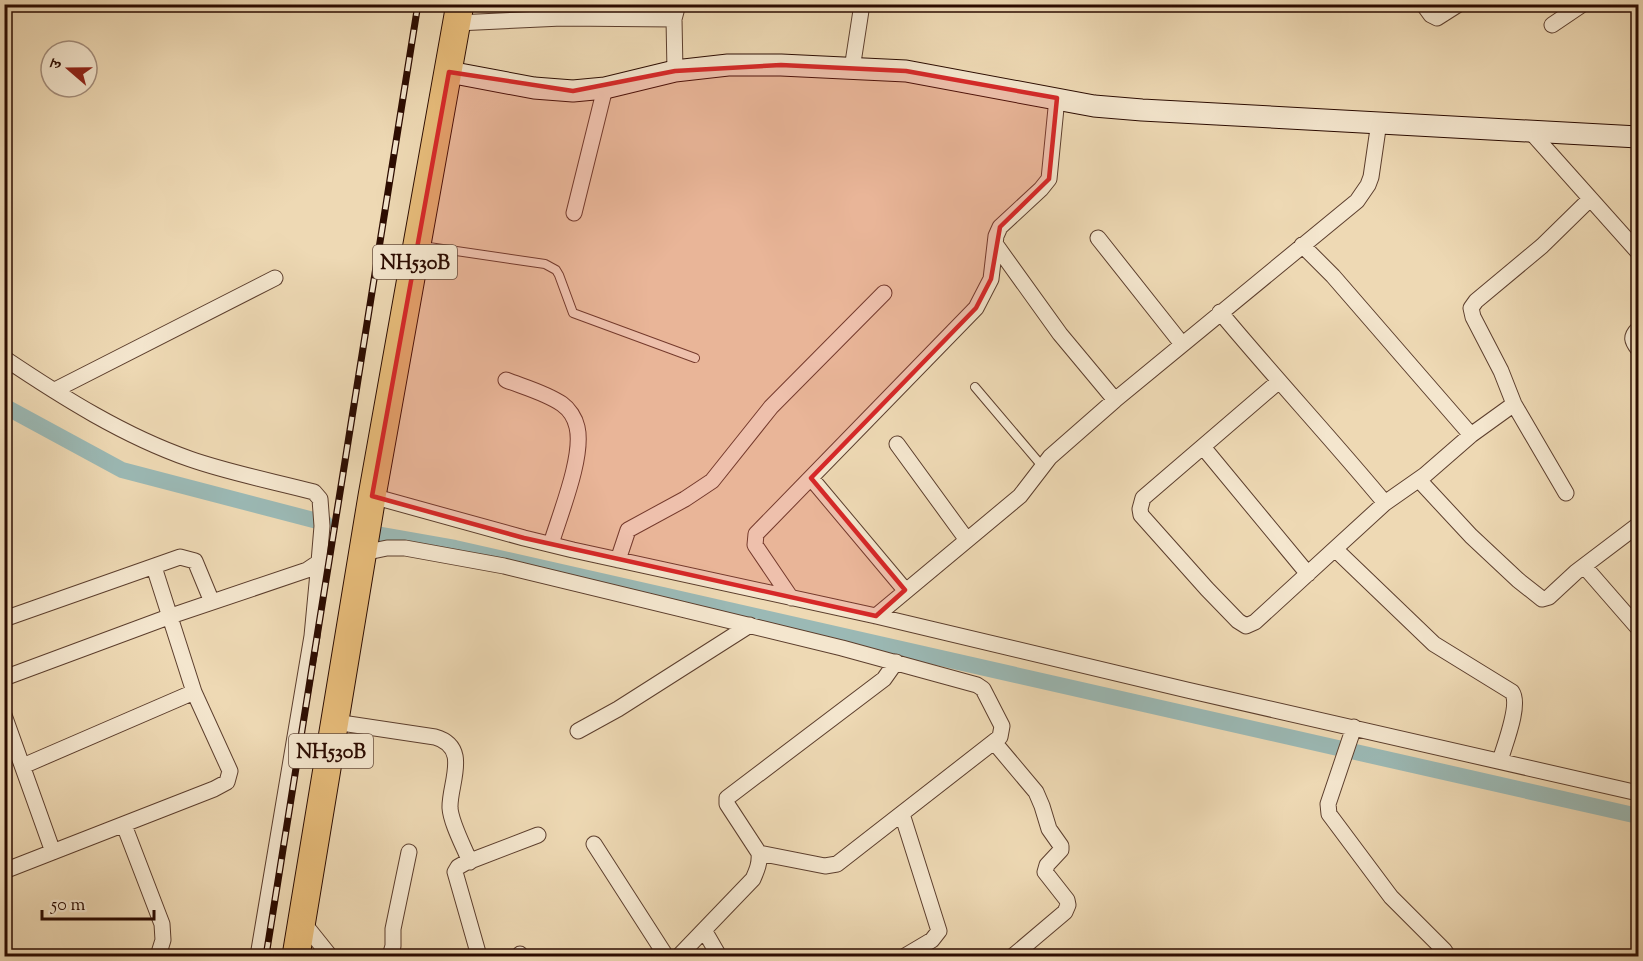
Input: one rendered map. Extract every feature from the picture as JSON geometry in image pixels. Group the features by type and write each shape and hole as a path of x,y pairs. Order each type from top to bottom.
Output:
{"highway":[{"name":"NH530B","path":"296,957 367,529 459,14"}],"street":[{"path":"852,69 862,4"},
{"path":"1423,4 1431,15 1437,18 1459,4"},
{"path":"1552,25 1583,4"},
{"path":"459,14 562,18 676,12 675,71"},
{"path":"449,72 552,91 573,91 605,88 675,71 728,66 906,71 1095,106 1638,137"},
{"path":"574,213 605,88"},
{"path":"791,598 755,544 754,539 758,531 976,308 991,279 996,236 1000,227 1049,179 1057,98"},
{"path":"876,616 1020,496 1050,456 1220,312 1357,201 1368,185 1379,122"},
{"path":"1530,131 1638,252"},
{"path":"1566,493 1514,404 1502,371 1473,317 1471,308 1476,301 1542,246 1590,199"},
{"path":"1098,238 1182,344"},
{"path":"996,245 1060,334 1115,400"},
{"path":"1302,245 1333,276 1471,435"},
{"path":"55,390 275,278"},
{"path":"618,560 628,530 685,499 712,481 771,407 884,292"},
{"path":"1220,312 1278,382 1306,410 1386,502"},
{"path":"1638,329 1632,340 1638,349"},
{"path":"4,358 142,439 189,458 314,492 320,499 322,526 320,562 312,636 258,957"},
{"path":"506,380 563,405 572,415 577,427 578,442 572,476 551,544"},
{"path":"1278,382 1143,498 1140,509 1141,515 1207,589 1246,626 1256,622 1386,502 1419,480 1471,435 1514,404"},
{"path":"897,444 967,540"},
{"path":"1203,447 1308,574"},
{"path":"811,478 905,590"},
{"path":"1419,480 1472,536 1542,599 1549,597 1584,566 1638,525"},
{"path":"367,529 524,538 876,616 1352,730 1638,793"},
{"path":"367,529 387,548 405,548 504,566 750,625 980,686 1002,726 1002,733 994,742 837,864 830,866 759,853"},
{"path":"1335,549 1434,644 1512,692 1516,704 1500,762"},
{"path":"4,619 180,557 191,559 197,564 212,602"},
{"path":"4,678 171,616 307,570 320,562"},
{"path":"1584,566 1638,628"},
{"path":"4,871 228,782 230,771 227,761 194,692 154,567"},
{"path":"578,731 679,672 750,625"},
{"path":"594,844 677,956 753,879 760,860 759,853 727,804 727,798 884,679 896,662"},
{"path":"23,766 194,692"},
{"path":"4,715 53,852"},
{"path":"335,722 435,737 452,747 455,753 456,775 450,808 470,862"},
{"path":"1352,730 1328,804 1329,814 1391,897 1444,950 1448,957"},
{"path":"994,742 1036,792 1048,829 1061,846 1061,850 1047,865 1045,872 1067,900 1068,905 1065,912 1013,957"},
{"path":"902,814 939,932 932,940 905,957"},
{"path":"124,825 162,924 163,940 159,957"},
{"path":"479,957 455,872 458,867 538,835"},
{"path":"390,957 393,946 393,929 409,852"},
{"path":"302,921 330,957"},
{"path":"704,930 719,957"}],"lane":[{"path":"418,246 545,264 556,270 570,310 577,316 694,357"},
{"path":"975,387 1042,466"}],"highlighted area":[{"path":"781,65 906,71 1057,98 1049,179 1000,227 991,279 976,308 811,478 905,590 876,616 524,538 372,496 449,72 573,91 675,71"}],"waterway":[{"path":"4,406 122,470 325,523"},
{"path":"364,532 455,548 1638,816"}],"railway":[{"path":"266,956 418,4"}]}
